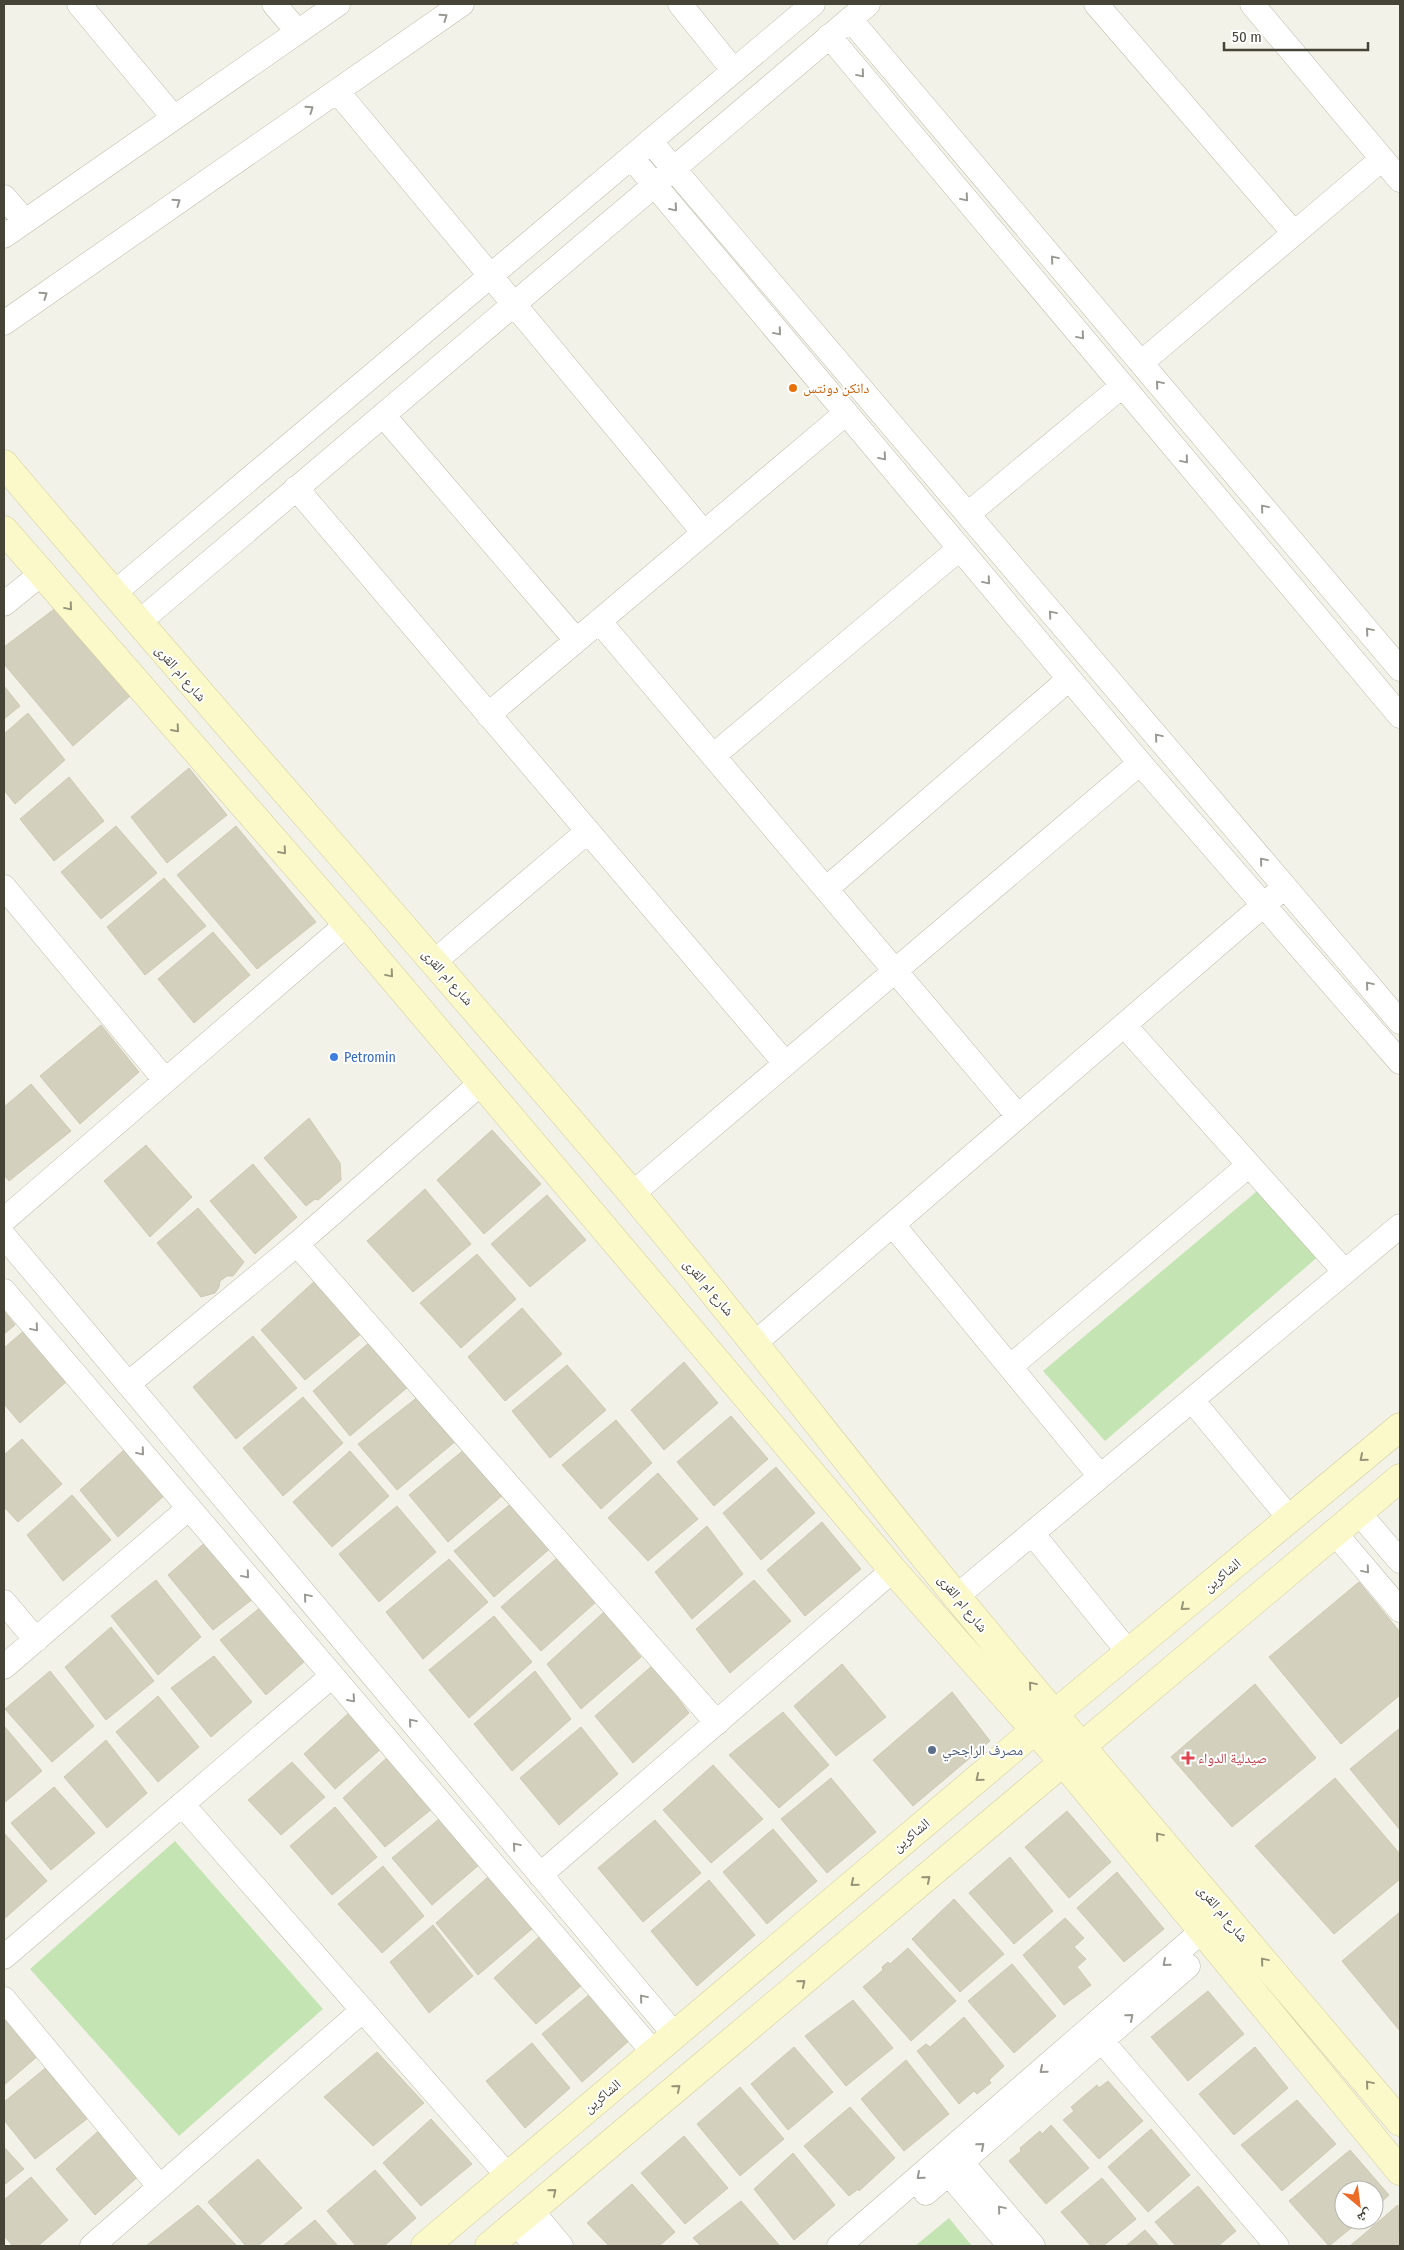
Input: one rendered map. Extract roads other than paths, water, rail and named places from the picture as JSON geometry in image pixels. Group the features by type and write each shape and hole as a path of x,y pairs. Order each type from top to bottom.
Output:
{"main road":[{"name":"شارع ام القرى","path":"4,464 138,623 435,961 632,1194 755,1343 957,1596 1046,1722"},
{"name":"شارع ام القرى","path":"4,530 347,924 893,1570 1046,1722 1400,2122"},
{"path":"247,810 278,783"},
{"name":"الشاكرين","path":"425,2246 1046,1722 1400,1427"},
{"path":"489,2246 1074,1755 1400,1478"},
{"name":"شارع ام القرى","path":"1074,1755 1207,1938 1400,2171"}],"street":[{"path":"79,4 174,118"},
{"path":"274,4 298,32"},
{"path":"4,236 338,4"},
{"path":"4,323 462,4"},
{"path":"680,4 734,71"},
{"path":"113,594 813,4"},
{"path":"1096,4 1294,233"},
{"path":"1252,4 1400,180"},
{"path":"138,623 859,11 1082,292 1400,669"},
{"path":"829,36 1400,716"},
{"path":"337,91 704,533"},
{"path":"650,141 1400,1022"},
{"path":"631,157 1140,764 1400,1062"},
{"path":"1141,363 1382,159"},
{"path":"4,197 25,221"},
{"path":"1061,312 1082,292"},
{"path":"968,514 1122,386"},
{"path":"488,715 846,413"},
{"path":"383,415 576,640"},
{"path":"296,488 785,1064"},
{"path":"713,756 959,548"},
{"path":"4,604 41,574"},
{"path":"599,621 1018,1116"},
{"path":"826,889 1069,679"},
{"path":"632,1194 1140,764"},
{"path":"435,961 588,832"},
{"path":"4,887 165,1080"},
{"path":"755,1343 1285,887"},
{"path":"4,1220 347,924"},
{"path":"1124,1025 1344,1272"},
{"path":"128,1384 297,1244 481,1083"},
{"path":"1011,1366 1249,1165"},
{"path":"893,1224 1100,1476"},
{"path":"957,1596 1400,1226"},
{"path":"4,1236 675,2035"},
{"path":"297,1244 717,1723"},
{"path":"4,1291 654,2053"},
{"path":"1192,1400 1290,1519"},
{"path":"4,1667 189,1508"},
{"path":"1359,1513 1400,1561"},
{"path":"1032,1533 1130,1653"},
{"path":"1335,1533 1400,1610"},
{"path":"540,1875 893,1570"},
{"path":"4,1602 36,1640"},
{"path":"4,1957 332,1676"},
{"path":"182,1804 508,2176"},
{"path":"864,2246 1102,2041 1207,1938"},
{"path":"839,2246 1207,1938"},
{"path":"4,1999 160,2187"},
{"path":"92,2246 363,2010"},
{"path":"1102,2041 1277,2246"},
{"path":"955,2168 1010,2246"},
{"path":"955,2168 1033,2246"},
{"path":"524,2217 536,2246"},
{"path":"524,2217 561,2246"}],"place":[{"name":"دانكن دونتس","path":"793,388"},
{"name":"Petromin","path":"334,1057"},
{"name":"مصرف الراجحي","path":"932,1750"},
{"name":"صيدلية الدواء","path":"1188,1758"}]}
